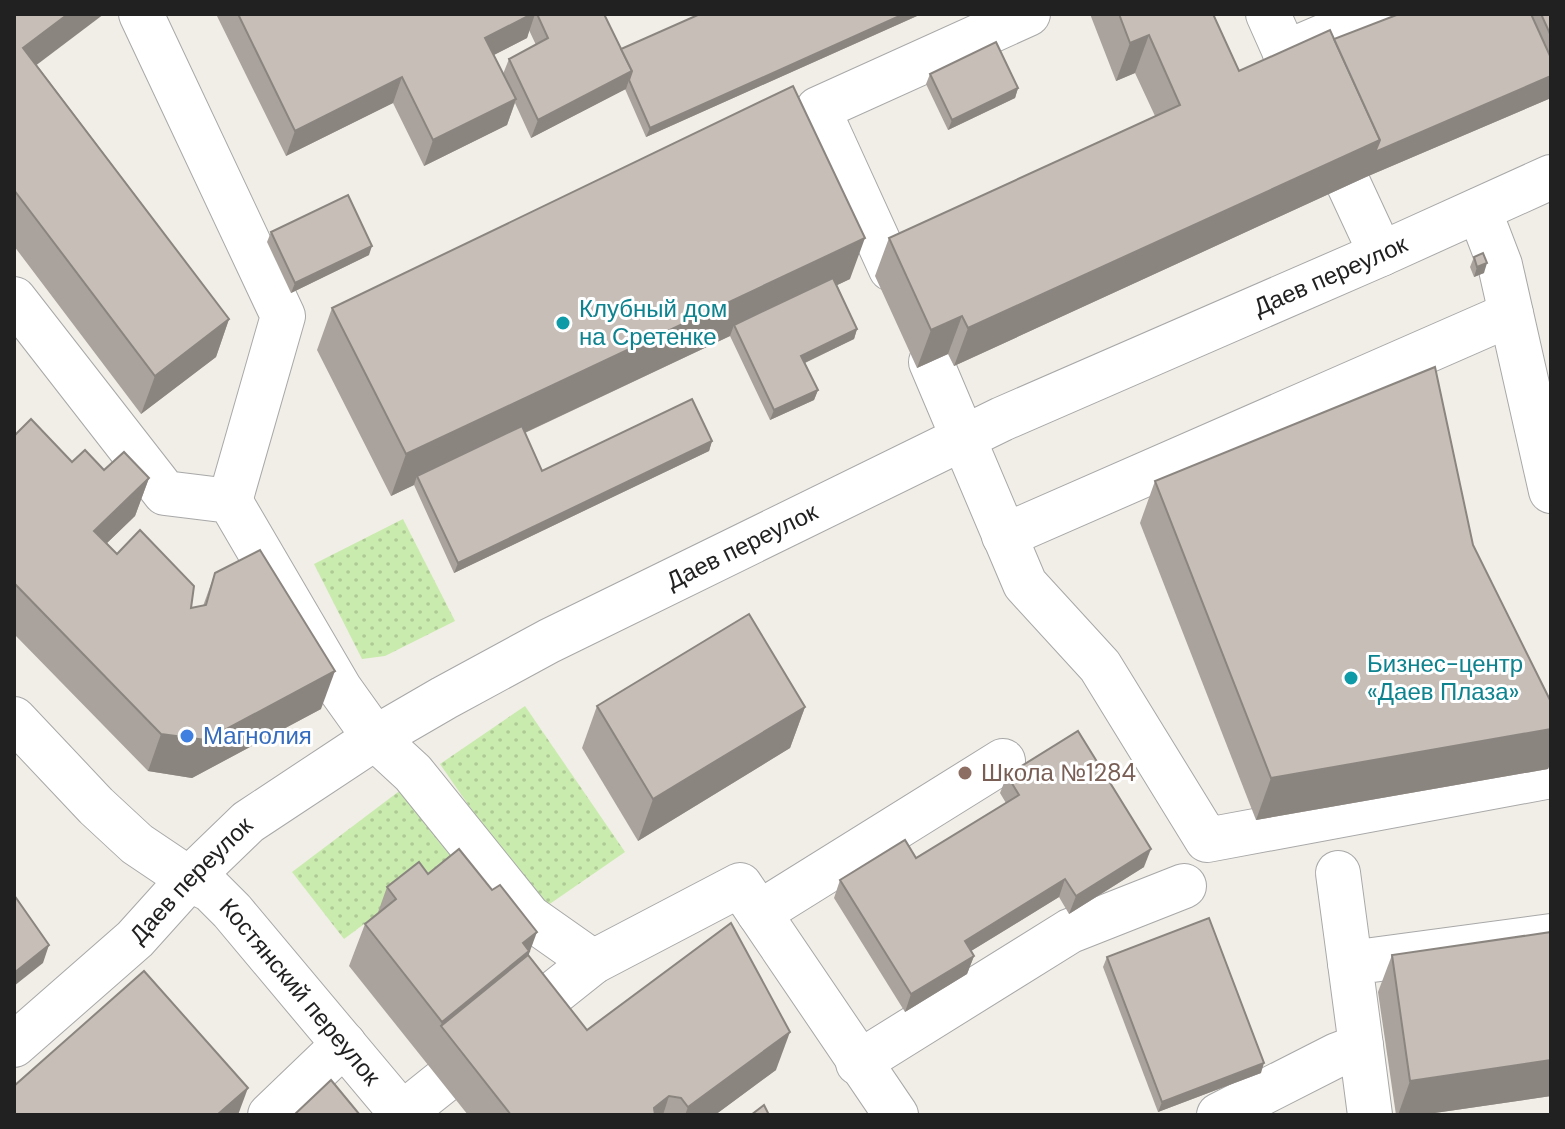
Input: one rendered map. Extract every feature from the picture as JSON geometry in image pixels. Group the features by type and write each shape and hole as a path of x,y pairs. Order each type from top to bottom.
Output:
{"street":[{"path":"141,14 283,316 230,501 340,689 375,738 413,773 529,917 593,962"},
{"path":"923,228 886,258 818,109 1028,14"},
{"path":"1283,48 1376,14"},
{"name":"Даев переулок","path":"14,1045 135,939 189,879 248,822 375,738 517,657 963,438 1551,177"},
{"path":"1349,185 1381,254"},
{"path":"1479,210 1500,265 1551,491"},
{"path":"1004,536 1511,314"},
{"path":"20,318 165,493 230,501"},
{"path":"931,362 1025,584 1100,666 1207,840 1551,776"},
{"name":"Костянский переулок","path":"14,719 96,806 137,844 211,890 232,911 402,1114"},
{"path":"759,913 1003,761"},
{"path":"1338,873 1370,1115"},
{"path":"529,1013 593,962 740,885 896,1115"},
{"path":"858,1063 1070,931 1184,886"},
{"path":"1350,963 1551,936"},
{"path":"270,1115 344,1044"},
{"path":"1219,1115 1361,1046"},
{"path":"402,1114 442,1082"}],"green space":[{"path":"403,519 455,621 385,656 362,659 314,564"},
{"path":"525,706 625,852 541,910 440,764"},
{"path":"402,789 454,857 344,939 292,872"}],"building":[{"path":"14,14 68,14 23,48 229,319 155,376 14,190"},
{"path":"238,14 532,14 485,38 516,99 433,140 402,77 295,131"},
{"path":"537,14 604,14 632,71 538,120 509,59 548,38"},
{"path":"700,14 904,14 650,128 629,80 632,71 621,49"},
{"path":"1119,14 1213,14 1239,71 1330,30 1380,140 968,328 962,316 931,330 889,238 1180,105 1149,35 1130,43"},
{"path":"1399,14 1531,14 1551,58 1551,76 1375,152 1380,140 1334,39"},
{"path":"1541,14 1551,14 1551,36"},
{"path":"996,42 1018,88 952,120 930,74"},
{"name":"Клубный дом на Сретенке","path":"793,86 865,238 406,454 332,308"},
{"path":"348,195 372,246 295,283 271,232"},
{"path":"1483,253 1487,263 1477,267 1474,257"},
{"path":"833,278 857,329 801,356 818,390 774,410 734,325"},
{"name":"Бизнес-центр «Даев Плаза»","path":"1435,367 1473,545 1551,702 1551,729 1271,778 1155,481"},
{"path":"692,399 712,441 458,563 417,476 522,426 542,471"},
{"path":"31,419 72,462 85,450 104,470 124,452 149,478 94,531 117,554 140,530 194,586 191,608 206,605 215,573 260,550 335,671 206,740 161,734 14,583 14,436"},
{"path":"749,614 805,707 653,799 597,706"},
{"path":"1078,731 1151,849 1076,896 1065,879 965,941 974,956 911,994 840,880 905,840 916,858 1019,795 1007,775"},
{"path":"459,849 492,890 500,885 537,932 523,943 529,951 442,1022 365,924 396,899 387,887 419,862 428,874"},
{"path":"14,895 49,945 14,973"},
{"path":"1209,918 1264,1063 1162,1102 1107,957"},
{"path":"731,923 790,1032 688,1107 681,1098 669,1096 654,1108 655,1115 511,1115 441,1026 528,955 587,1030"},
{"path":"1551,932 1551,1060 1410,1081 1392,955"},
{"path":"144,971 248,1088 217,1115 14,1115 14,1086"},
{"path":"331,1080 360,1115 294,1115"},
{"path":"764,1105 769,1115 751,1115"}],"place":[{"name":"Клубный дом на Сретенке","path":"563,323"},
{"name":"Бизнес-центр «Даев Плаза»","path":"1351,678"},
{"name":"Магнолия","path":"187,736"},
{"name":"Школа №1284","path":"965,773"}]}
